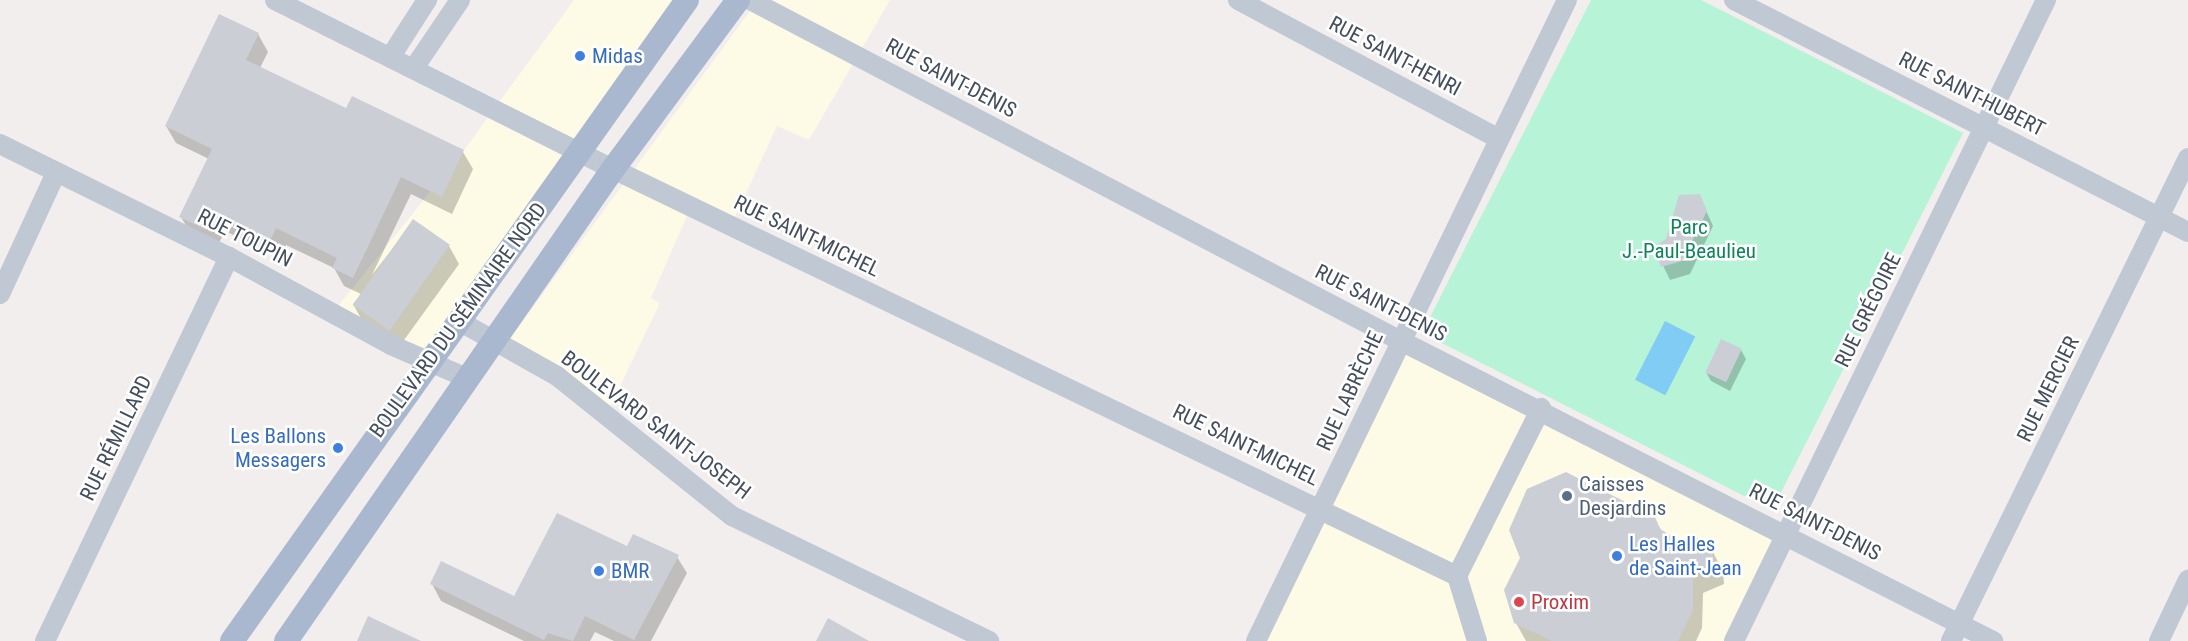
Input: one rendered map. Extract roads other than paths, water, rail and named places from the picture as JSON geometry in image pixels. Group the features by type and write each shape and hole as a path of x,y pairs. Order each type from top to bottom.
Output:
{"main road":[{"name":"BOULEVARD DU SÉMINAIRE NORD","path":"232,641 429,359 459,321 687,0"},
{"name":"BOULEVARD DU SÉMINAIRE NORD","path":"286,641 613,169 738,0"}],"street":[{"name":"RUE SAINT-MICHEL","path":"275,0 613,169 1321,508 1457,576"},
{"path":"391,57 427,0"},
{"path":"414,68 460,0"},
{"name":"RUE SAINT-DENIS","path":"750,0 1401,341 1541,408 1786,534 1956,632 1994,641"},
{"name":"RUE SAINT-HENRI","path":"1238,0 1497,138"},
{"name":"RUE LABRÈCHE","path":"1256,641 1497,138 1567,0"},
{"name":"RUE SAINT-HUBERT","path":"1734,0 2188,232"},
{"name":"RUE GRÉGOIRE","path":"1734,641 2046,0"},
{"name":"RUE TOUPIN","path":"0,144 229,257 391,345 429,359 467,378"},
{"name":"RUE MERCIER","path":"1956,632 2188,158"},
{"path":"0,294 57,173"},
{"name":"RUE RÉMILLARD","path":"45,641 229,257"},
{"name":"BOULEVARD SAINT-JOSEPH","path":"459,321 557,376 732,516 989,641"},
{"path":"1478,641 1457,576 1541,408"},
{"path":"2159,641 2188,580"}],"water":[{"path":"1665,321 1695,336 1665,395 1635,380"}],"place":[{"name":"Midas","path":"580,56"},
{"name":"Les Ballons Messagers","path":"338,448"},
{"name":"Caisses Desjardins","path":"1567,496"},
{"name":"Les Halles de Saint-Jean","path":"1617,556"},
{"name":"BMR","path":"599,571"},
{"name":"Proxim","path":"1519,602"}],"park label":[{"name":"Parc J.-Paul-Beaulieu","path":"1689,239"}]}
